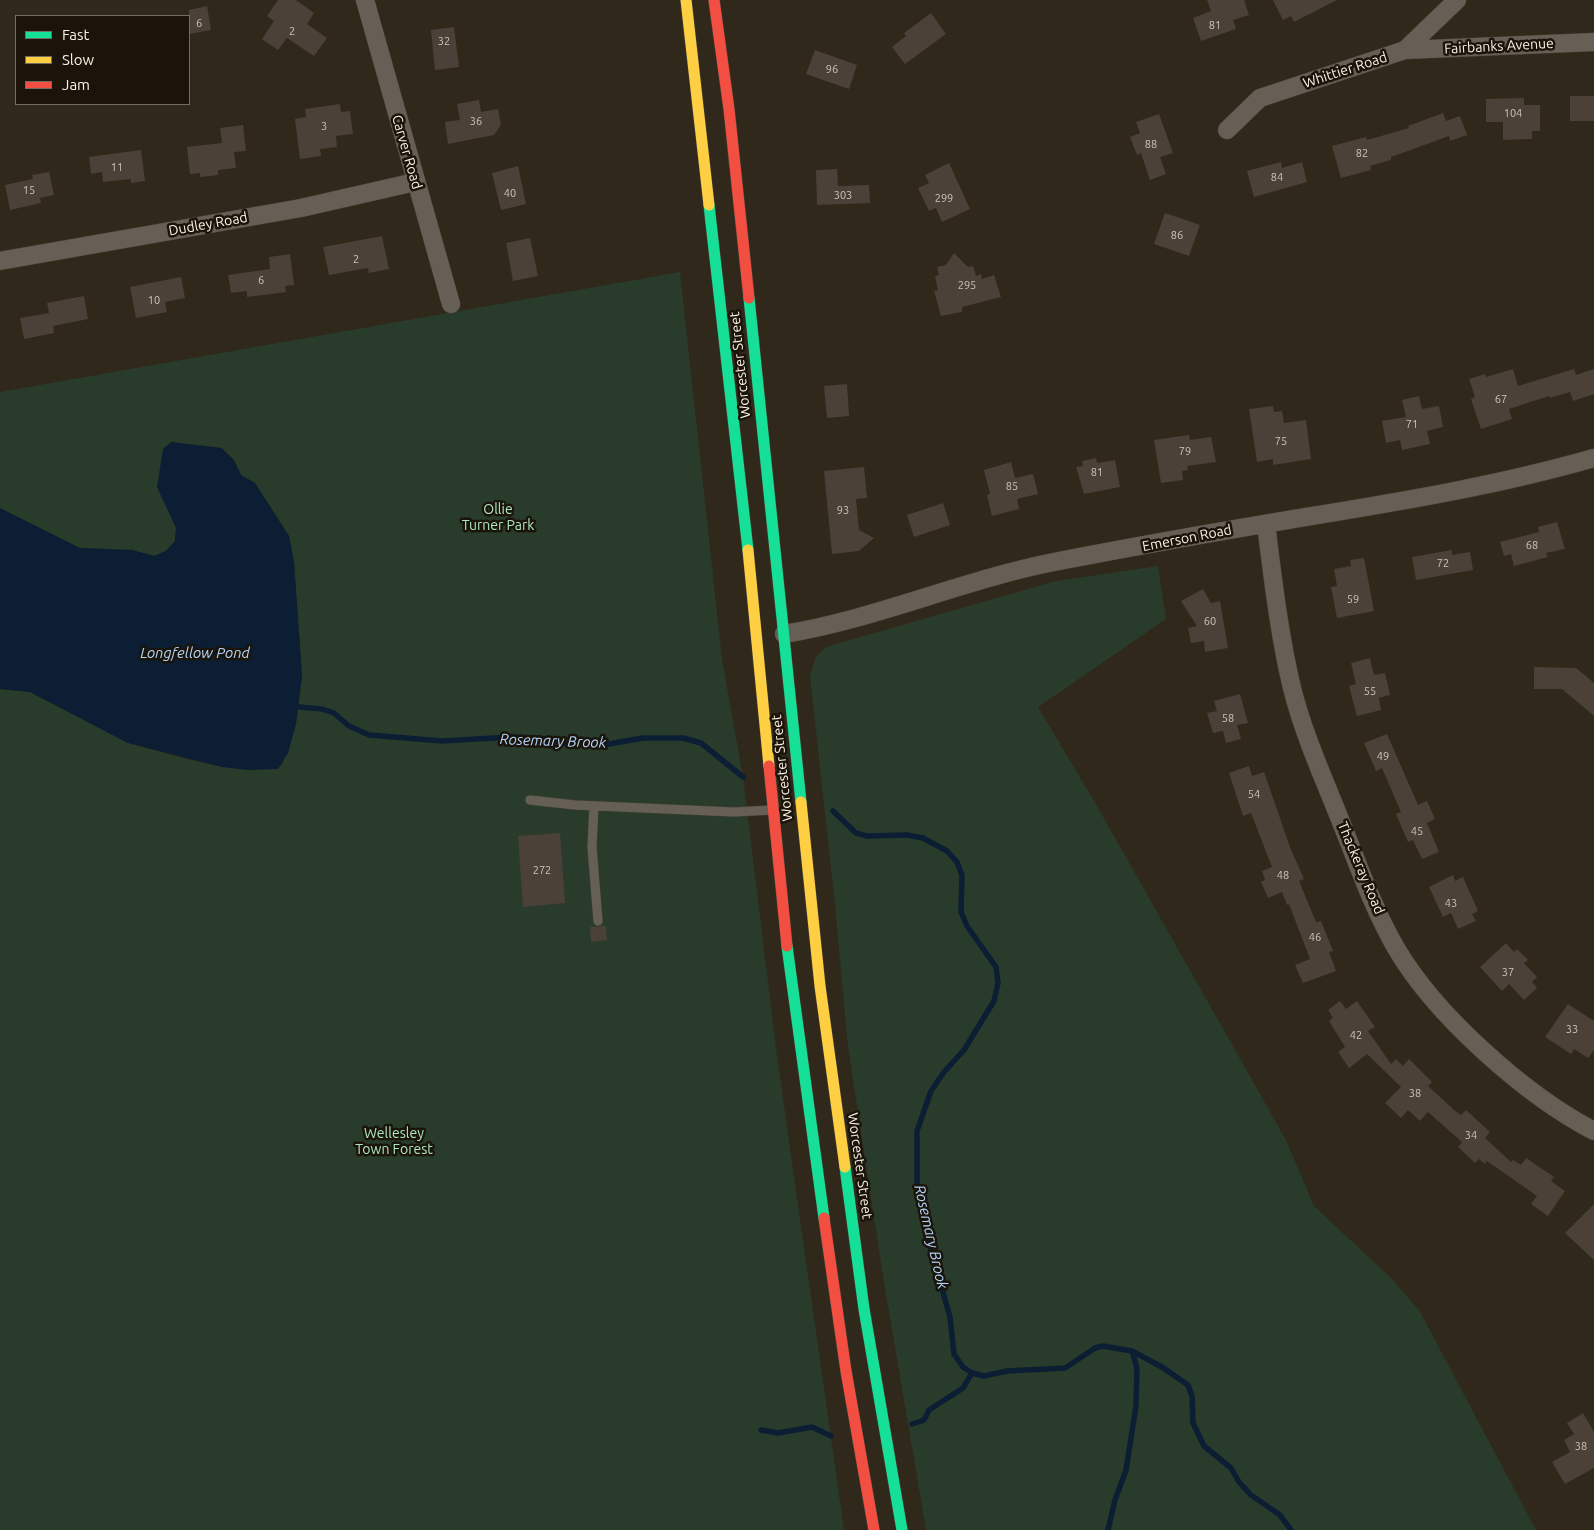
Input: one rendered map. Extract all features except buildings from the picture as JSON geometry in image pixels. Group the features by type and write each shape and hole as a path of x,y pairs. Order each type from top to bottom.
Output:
{"highway":[{"name":"Worcester Street","path":"686,0 735,434 787,951 848,1388 874,1530"},
{"name":"Worcester Street","path":"714,0 729,110 824,1018 866,1317 902,1530"},
{"path":"722,0 729,110"}],"street":[{"name":"Carver Road","path":"365,0 451,304"},
{"name":"Whittier Road","path":"1227,130 1260,98 1405,50 1457,0"},
{"name":"Fairbanks Avenue","path":"1405,50 1594,42"},
{"name":"Dudley Road","path":"0,261 301,208 415,182"},
{"name":"Emerson Road","path":"784,634 845,621 976,581 1029,568 1266,524 1463,491 1594,458"},
{"name":"Thackeray Road","path":"1266,524 1280,630 1299,710 1356,858 1389,935 1415,976 1458,1026 1529,1088 1594,1131"}],"lane":[{"path":"530,800 594,806 734,812 773,810"},
{"path":"594,806 592,847 598,921"}],"green space":[{"name":"Wellesley Town Forest","path":"680,272 722,659 743,777 777,1056 844,1530 0,1530 0,689 30,692 128,743 222,767 282,766 296,724 302,676 294,562 289,536 255,483 241,475 234,460 222,448 171,442 168,509 176,528 175,541 166,551 154,556 132,550 80,548 0,508 0,392"},
{"path":"1158,566 1166,619 1038,707 1097,806 1286,1140 1314,1206 1390,1277 1419,1310 1536,1530 926,1530 884,1282 848,1047 810,675 816,657 826,647 1056,581"}],"water":[{"name":"Longfellow Pond","path":"171,442 221,448 234,460 241,475 255,483 289,536 294,562 302,676 296,724 288,753 278,769 248,770 222,767 128,743 30,692 0,689 0,508 80,548 132,550 154,556 166,551 175,541 176,528 157,487 163,449"}],"waterway":[{"name":"Rosemary Brook","path":"299,707 322,709 334,713 349,726 369,735 442,741 511,737 603,745 643,738 683,738 701,743 743,777"},
{"name":"Rosemary Brook","path":"833,811 856,833 867,836 907,835 923,838 947,851 957,862 962,875 961,912 967,926 996,967 998,983 994,1001 964,1050 944,1072 931,1091 917,1131 917,1188 925,1228 950,1317 954,1354 963,1367 972,1373 984,1376 1007,1371 1065,1368 1095,1348 1103,1346 1132,1351 1162,1367 1188,1385 1192,1396 1193,1423 1204,1446 1231,1468 1239,1482 1251,1495 1280,1515 1291,1530"},
{"name":"Rosemary Brook","path":"1108,1530 1115,1500 1126,1470 1136,1406 1137,1368 1132,1351"},
{"path":"912,1424 924,1420 929,1410 963,1388 972,1373"},
{"path":"761,1430 778,1433 812,1427 831,1436"}],"traffic: fast":[{"path":"709,205 748,550"},
{"path":"749,298 801,802"},
{"path":"787,946 824,1218"},
{"path":"845,1167 864,1309 902,1530"}],"traffic: slow":[{"path":"686,0 709,205"},
{"path":"748,550 769,766"},
{"path":"801,802 820,986 845,1167"}],"traffic: jam":[{"path":"714,0 729,109 749,298"},
{"path":"769,766 787,946"},
{"path":"824,1218 846,1371 874,1530"}],"park label":[{"name":"Ollie Turner Park","path":"498,518"}]}
